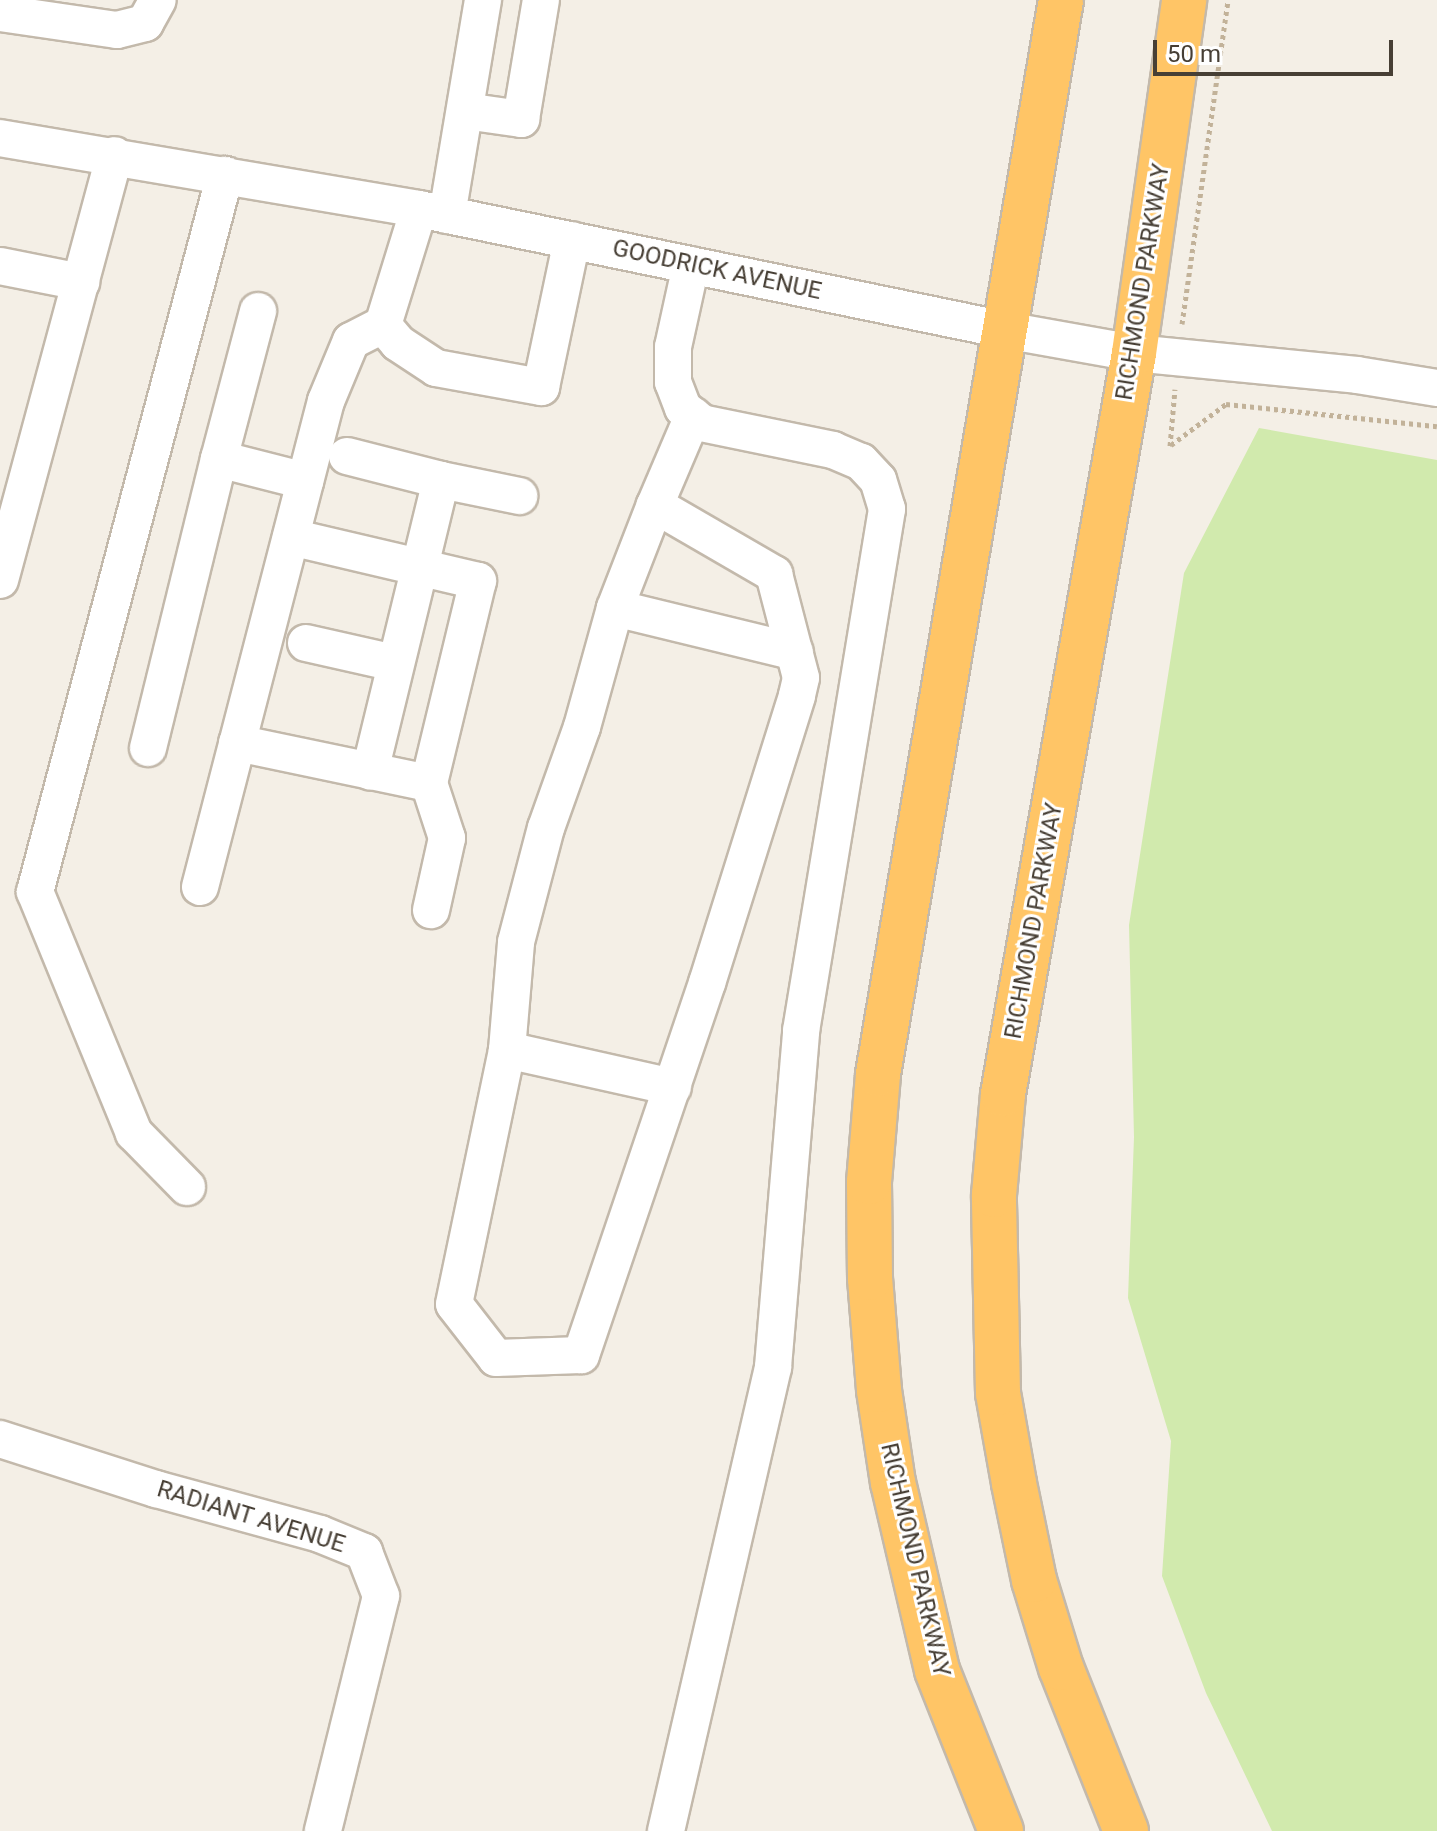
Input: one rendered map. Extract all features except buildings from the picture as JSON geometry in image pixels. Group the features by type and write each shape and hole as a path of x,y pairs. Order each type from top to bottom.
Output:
{"highway":[{"name":"RICHMOND PARKWAY","path":"1001,1831 937,1670 893,1483 873,1320 869,1182 878,1074 1061,0"},
{"name":"RICHMOND PARKWAY","path":"1126,1831 1061,1668 1034,1580 1016,1497 998,1393 994,1195 1003,1094 1134,353 1184,0"}],"street":[{"path":"0,13 117,30 145,23 158,0"},
{"path":"200,887 326,401 351,341 383,325 433,212 465,111 483,0"},
{"path":"465,111 521,119 541,0"},
{"name":"GOODRICK AVENUE","path":"0,138 115,155 433,212 1005,330 1134,353 1357,375 1437,388"},
{"path":"0,580 115,155"},
{"path":"187,1187 134,1133 35,892 225,175"},
{"path":"383,325 398,343 436,368 541,387 572,240"},
{"path":"666,1831 773,1367 801,1031 887,509 878,480 861,462 833,450 702,423 683,408 673,382 673,347 691,265"},
{"path":"0,266 81,282"},
{"path":"148,748 258,311"},
{"path":"655,505 774,574 801,678 673,1087 581,1355 496,1358 454,1304 507,1050 516,942 546,828 582,727 615,608 655,505 693,416"},
{"path":"347,456 519,496"},
{"path":"219,459 305,481"},
{"path":"370,771 441,480"},
{"path":"291,537 478,581 429,783 447,838 431,910"},
{"path":"615,608 795,652"},
{"path":"306,643 395,663"},
{"path":"237,743 429,783"},
{"path":"507,1050 673,1087"},
{"name":"RADIANT AVENUE","path":"0,1439 156,1489 320,1534 364,1552 381,1596 323,1831"}],"path":[{"path":"1186,281 1228,0"},
{"path":"1170,446 1226,404 1437,426"}],"green space":[{"path":"1259,428 1437,460 1437,1831 1272,1831 1206,1693 1162,1576 1171,1441 1128,1298 1134,1137 1129,925 1184,573"}]}
